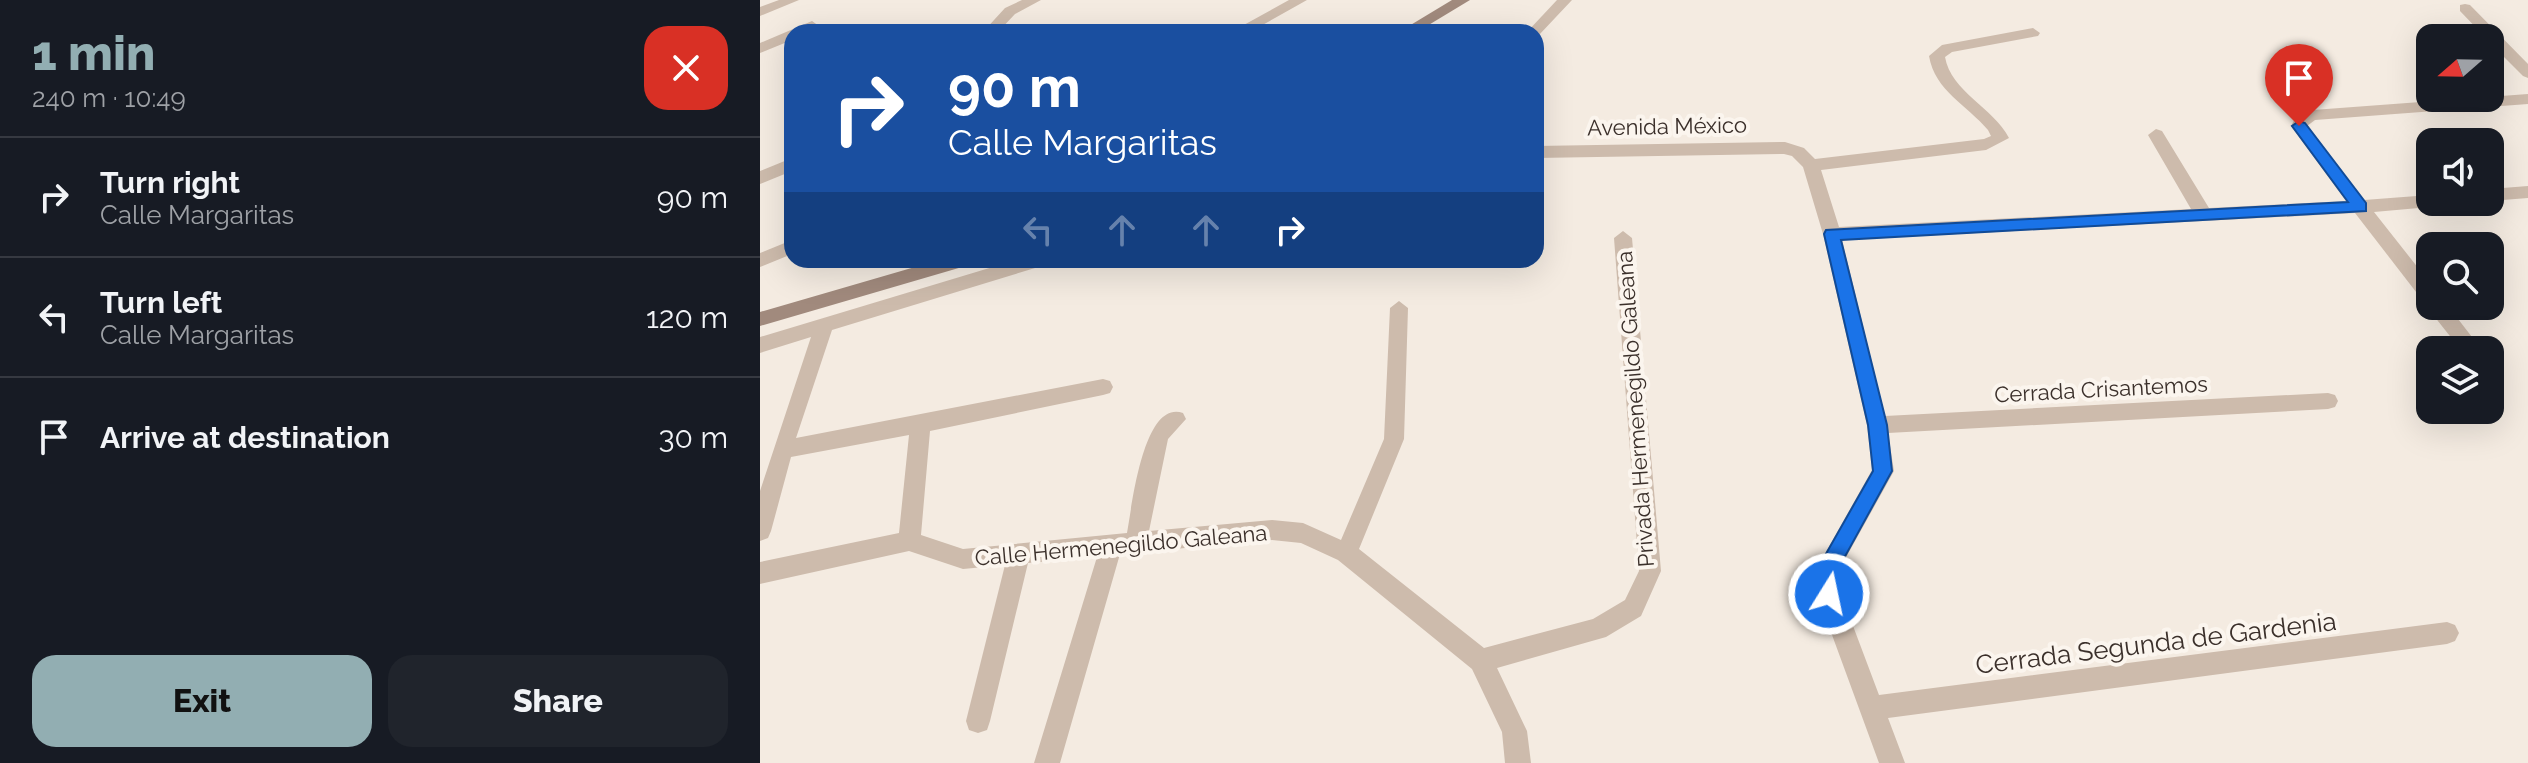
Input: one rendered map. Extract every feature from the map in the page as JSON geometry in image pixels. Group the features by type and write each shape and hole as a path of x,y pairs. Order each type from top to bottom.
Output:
{"main road":[{"path":"1420,24 1463,0"},
{"path":"760,319 935,268"}],"street":[{"path":"760,12 792,0"},
{"path":"994,24 1005,5 1034,0"},
{"path":"1254,24 1300,0"},
{"path":"1542,24 1565,0"},
{"path":"2465,8 2528,73"},
{"name":"Avenida México","path":"1544,147 1785,148 1805,159 1986,144 2001,138 1996,123 1950,84 1936,67 1937,56 1947,48 2033,33"},
{"path":"760,48 784,38"},
{"path":"2416,278 2299,126 2303,119 2313,115 2528,99"},
{"path":"2156,135 2203,214"},
{"path":"1805,159 1832,234 1877,425 1883,471 1833,559 1829,594 1892,763"},
{"path":"760,178 784,168"},
{"path":"2504,194 2528,192"},
{"path":"1832,234 2416,202"},
{"name":"Privada Hermenegildo Galeana","path":"1481,661 1598,629 1633,608 1650,571 1623,238"},
{"path":"760,260 784,250"},
{"path":"760,345 1015,268"},
{"path":"1346,553 1394,439 1399,308"},
{"path":"2448,320 2461,336"},
{"path":"760,531 782,450 824,327"},
{"path":"782,450 1103,387"},
{"name":"Cerrada Crisantemos","path":"1877,425 2328,401"},
{"path":"1047,763 1124,543 1158,435 1176,419"},
{"path":"760,573 909,541 920,424"},
{"name":"Calle Hermenegildo Galeana","path":"909,541 963,559 1272,530 1303,533 1346,553 1481,661 1514,731 1518,763"},
{"path":"978,721 1019,555"},
{"name":"Cerrada Segunda de Gardenia","path":"1872,708 2447,633"}],"route":[{"path":"1829,594 1833,559 1883,471 1877,425 1832,234 2360,207 2299,126"}]}
